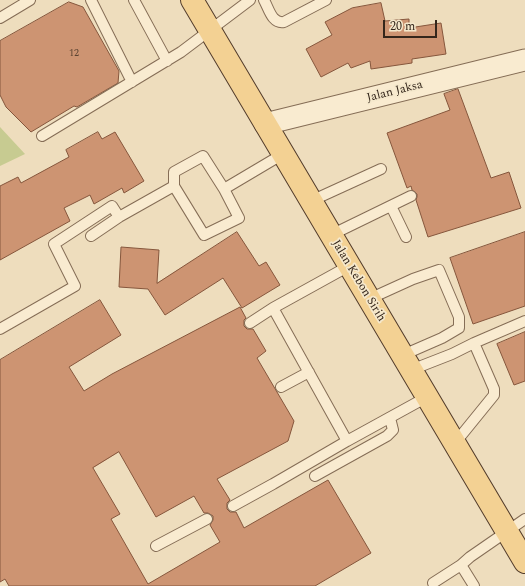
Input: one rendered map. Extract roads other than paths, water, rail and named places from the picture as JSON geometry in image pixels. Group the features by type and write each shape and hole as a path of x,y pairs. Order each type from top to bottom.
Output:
{"main road":[{"name":"Jalan Kebon Sirih","path":"192,0 525,562"}],"street":[{"name":"Jalan Jaksa","path":"265,124 525,60"}],"lane":[{"path":"0,18 30,0"},
{"path":"92,0 132,82"},
{"path":"134,0 168,61"},
{"path":"42,136 168,61 250,0"},
{"path":"264,0 278,23 284,22 326,0"},
{"path":"224,189 283,154"},
{"path":"203,156 224,189 239,218 204,235 174,186 174,172 203,156"},
{"path":"311,201 382,169"},
{"path":"91,236 119,217 174,186"},
{"path":"331,235 411,196"},
{"path":"1,327 75,286 54,244 112,206 119,217"},
{"path":"391,206 406,237"},
{"path":"250,323 273,308 349,266"},
{"path":"369,299 413,279 439,270 460,317 459,328 407,363"},
{"path":"273,308 347,441"},
{"path":"407,363 452,354 525,320"},
{"path":"455,443 494,395 494,389 474,343"},
{"path":"281,387 309,372"},
{"path":"233,506 427,396"},
{"path":"315,476 387,436 393,430 390,418"},
{"path":"156,546 207,519"},
{"path":"433,583 525,520"},
{"path":"461,565 474,586"}]}
